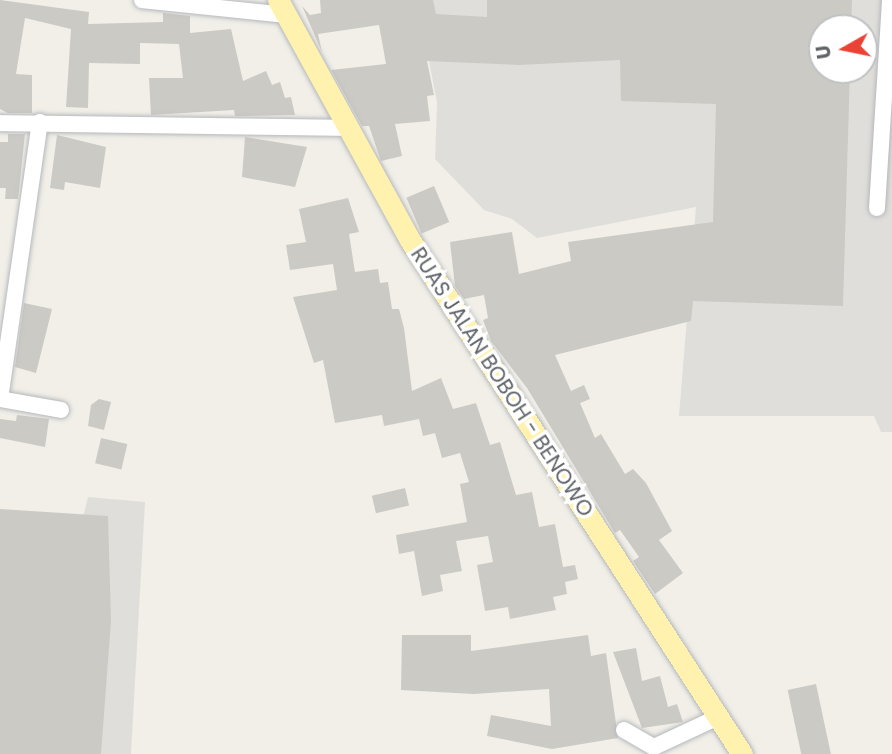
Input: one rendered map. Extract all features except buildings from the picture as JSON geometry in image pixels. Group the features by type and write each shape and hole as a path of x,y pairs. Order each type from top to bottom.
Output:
{"main road":[{"name":"RUAS JALAN BOBOH - BENOWO","path":"282,7 346,128 410,240 743,754"}],"street":[{"path":"142,0 282,7"},
{"path":"877,208 890,0"},
{"path":"40,122 0,399 61,410"},
{"path":"0,123 346,128"},
{"path":"624,730 654,747 718,717"}],"shaded area":[{"path":"417,0 892,0 892,432 881,432 874,416 679,416 696,207 537,238 512,219 484,210 435,159 437,102"},
{"path":"88,497 145,502 131,754 0,754 56,628"}]}
